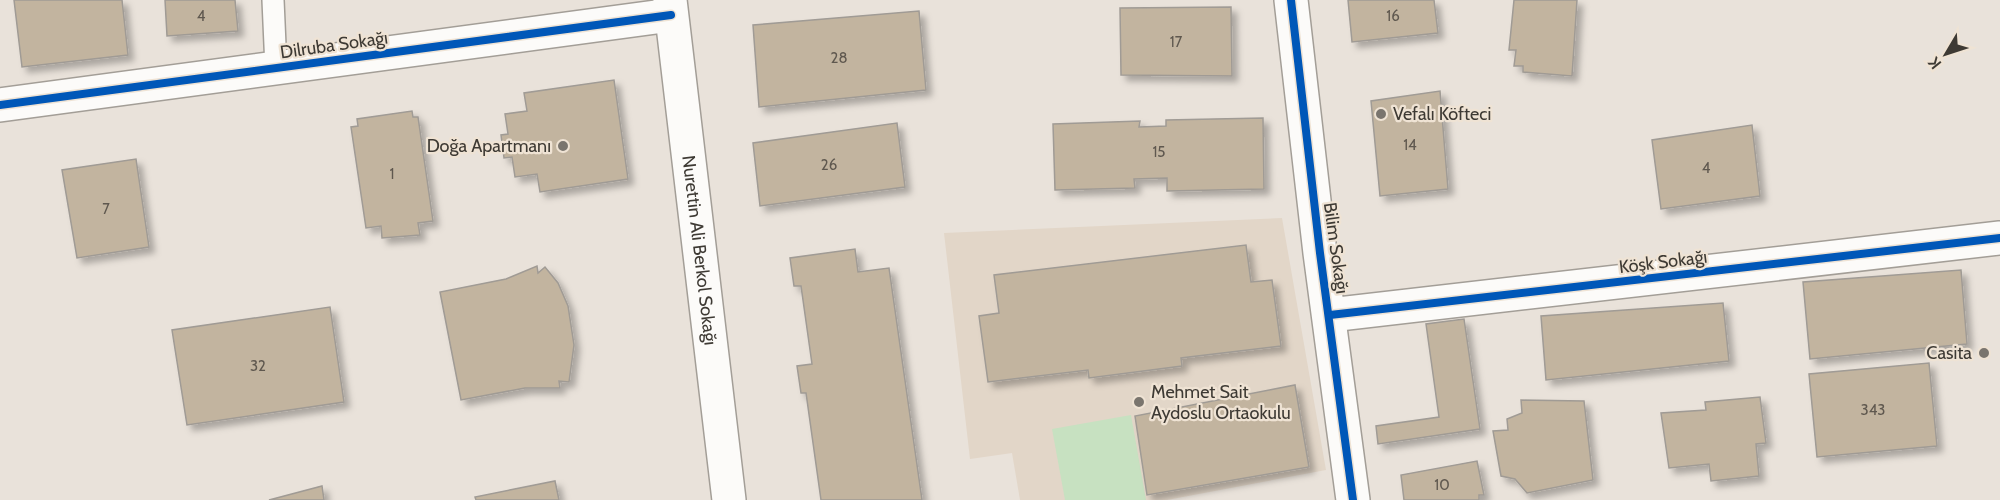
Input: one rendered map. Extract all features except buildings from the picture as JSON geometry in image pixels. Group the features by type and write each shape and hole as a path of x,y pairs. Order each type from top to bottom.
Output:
{"street":[{"name":"Bilim Sokağı","path":"1291,0 1320,253 1353,500"},
{"name":"Dilruba Sokağı","path":"0,105 276,68 670,8"},
{"name":"Nurettin Ali Berkol Sokağı","path":"670,8 729,500"},
{"name":"Köşk Sokağı","path":"1330,315 2000,238"}],"lane":[{"path":"273,0 276,68"}],"shaded area":[{"name":"Mehmet Sait Aydoslu Ortaokulu","path":"1282,218 1326,470 1167,500 1020,500 1012,453 970,459 944,233"}],"green space":[{"path":"1131,415 1146,500 1065,500 1052,429"}],"cycle path":[{"path":"1291,0 1320,253 1353,500"},
{"path":"0,105 671,15"},
{"path":"1330,315 2000,238"}],"place":[{"name":"Vefalı Köfteci","path":"1381,114"},
{"name":"Doğa Apartmanı","path":"563,146"},
{"name":"Casita","path":"1984,353"},
{"name":"Mehmet Sait Aydoslu Ortaokulu","path":"1139,402"}]}
